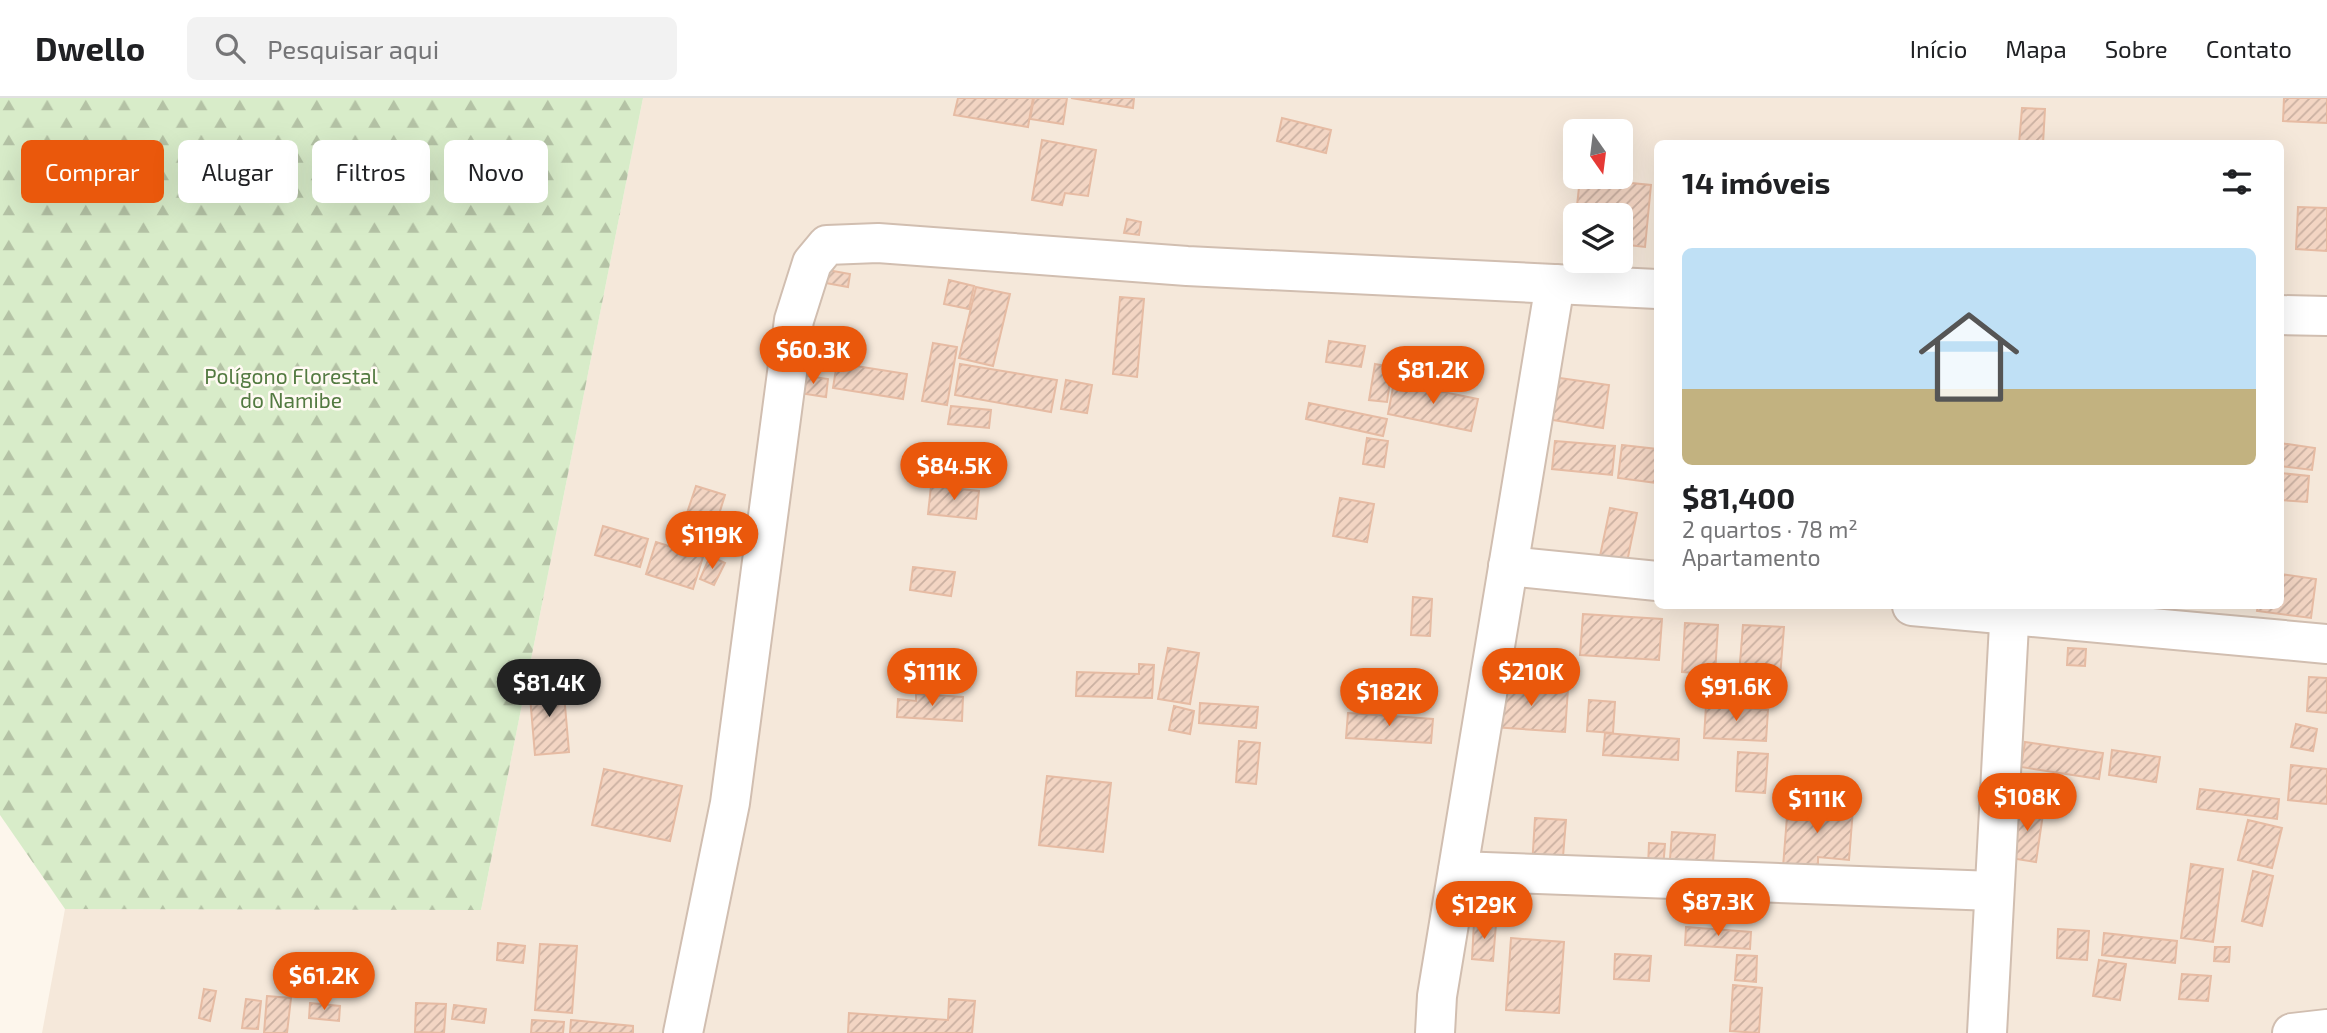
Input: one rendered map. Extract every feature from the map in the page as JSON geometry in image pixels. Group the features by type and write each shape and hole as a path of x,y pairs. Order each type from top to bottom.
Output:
{"street":[{"path":"684,1033 730,803 794,320 811,263 827,245 878,243 1187,267 1654,289"},
{"path":"1435,1033 1437,996 1555,284"},
{"path":"2284,315 2327,316"},
{"path":"1508,566 1654,581"},
{"path":"1986,609 2327,643"},
{"path":"1987,1033 2010,610"},
{"path":"1458,871 1994,891"},
{"path":"2292,1033 2327,1029"}],"shaded area":[{"path":"643,98 2327,98 2327,1033 42,1033 65,909 481,910"}],"green space":[{"name":"Polígono Florestal do Namibe","path":"0,98 643,98 481,910 65,909 0,815"}],"building":[{"path":"958,98 1033,98 1028,127 954,115"},
{"path":"1034,98 1067,98 1063,124 1030,119"},
{"path":"1071,98 1134,98 1133,108"},
{"path":"2284,98 2327,98 2327,123 2283,121"},
{"path":"2022,108 2045,109 2043,140 2019,140"},
{"path":"1282,118 1331,130 1326,153 1277,141"},
{"path":"1042,140 1096,150 1088,196 1065,193 1062,205 1032,200"},
{"path":"1633,183 1651,185 1645,247 1633,246 1633,203 1577,203 1579,189 1633,189"},
{"path":"2298,207 2327,208 2327,251 2296,249"},
{"path":"1127,219 1141,222 1139,235 1124,233"},
{"path":"822,269 850,274 848,287 820,282"},
{"path":"949,280 974,286 969,309 944,304"},
{"path":"976,287 1010,294 993,366 959,358"},
{"path":"1120,297 1144,299 1137,377 1113,374"},
{"path":"1329,341 1365,346 1361,367 1326,362"},
{"path":"933,343 957,347 947,405 922,401"},
{"path":"837,363 907,374 903,399 833,388"},
{"path":"960,364 1057,380 1051,412 955,395"},
{"path":"1375,364 1392,367 1387,402 1369,400"},
{"path":"801,375 828,379 826,397 799,393"},
{"path":"1546,376 1609,385 1603,428 1540,418"},
{"path":"1066,380 1092,385 1087,413 1061,409"},
{"path":"1394,382 1478,399 1471,431 1388,414"},
{"path":"1309,403 1387,419 1383,436 1306,419"},
{"path":"951,406 991,410 989,428 948,424"},
{"path":"1367,438 1388,441 1384,467 1363,464"},
{"path":"1555,441 1615,446 1612,475 1552,469"},
{"path":"2284,444 2315,448 2312,470 2284,466"},
{"path":"1622,445 1654,449 1654,483 1618,478"},
{"path":"2284,473 2309,476 2307,502 2284,500"},
{"path":"696,486 725,495 712,537 682,528"},
{"path":"931,486 979,491 976,519 928,514"},
{"path":"1340,498 1374,504 1367,542 1333,536"},
{"path":"1610,508 1637,513 1627,562 1600,556"},
{"path":"603,526 648,539 640,567 595,555"},
{"path":"656,542 703,557 693,589 646,574"},
{"path":"710,556 725,563 714,585 700,579"},
{"path":"913,567 955,572 951,596 910,590"},
{"path":"2284,575 2316,579 2311,618 2257,611 2284,609"},
{"path":"1413,597 1432,599 1430,636 1411,635"},
{"path":"1583,614 1662,619 1659,660 1580,655"},
{"path":"1685,623 1718,625 1715,674 1682,672"},
{"path":"1743,625 1784,627 1779,690 1738,687"},
{"path":"1168,648 1199,653 1190,704 1158,699"},
{"path":"2068,648 2086,649 2085,666 2067,665"},
{"path":"1139,664 1154,665 1152,698 1076,696 1077,672 1139,674"},
{"path":"2309,677 2327,678 2327,713 2307,711"},
{"path":"563,682 569,752 535,755 529,685"},
{"path":"1496,684 1568,689 1565,732 1493,727"},
{"path":"916,694 963,697 962,721 897,717 898,699 916,701"},
{"path":"1589,700 1615,702 1613,733 1587,731"},
{"path":"1200,703 1258,707 1256,728 1199,723"},
{"path":"1706,705 1768,710 1766,741 1704,738"},
{"path":"1174,706 1194,711 1190,734 1169,730"},
{"path":"1348,713 1433,719 1431,743 1346,738"},
{"path":"2296,724 2317,729 2313,751 2291,747"},
{"path":"1605,733 1679,739 1678,760 1603,755"},
{"path":"1239,741 1260,743 1256,784 1236,782"},
{"path":"2025,742 2103,753 2099,779 2021,767"},
{"path":"2112,750 2160,757 2156,782 2109,775"},
{"path":"1738,752 1768,754 1765,793 1736,791"},
{"path":"2291,765 2327,769 2327,804 2288,800"},
{"path":"604,769 682,786 670,841 592,825"},
{"path":"1047,776 1111,783 1103,852 1039,845"},
{"path":"2200,789 2279,799 2277,819 2197,809"},
{"path":"1788,804 1853,809 1849,860 1818,857 1818,869 1783,867"},
{"path":"2019,804 2044,807 2036,862 2010,858"},
{"path":"1535,818 1566,820 1562,869 1532,867"},
{"path":"2248,820 2282,828 2272,868 2238,860"},
{"path":"1672,832 1715,835 1712,875 1669,872"},
{"path":"1649,843 1665,844 1663,868 1648,867"},
{"path":"2191,864 2223,869 2213,942 2181,938"},
{"path":"2253,871 2273,876 2262,926 2242,921"},
{"path":"1474,922 1496,924 1493,961 1472,959"},
{"path":"1686,927 1751,932 1750,949 1685,945"},
{"path":"2058,929 2089,931 2087,960 2057,958"},
{"path":"2104,933 2177,941 2175,963 2102,955"},
{"path":"1511,938 1564,942 1559,1013 1506,1010"},
{"path":"498,943 525,946 523,963 497,960"},
{"path":"540,944 577,946 572,1013 535,1010"},
{"path":"2215,947 2230,947 2229,962 2214,961"},
{"path":"1615,954 1651,956 1649,981 1614,979"},
{"path":"1737,955 1757,956 1756,982 1735,980"},
{"path":"2099,960 2126,964 2120,1000 2093,996"},
{"path":"2182,974 2211,976 2208,1001 2179,999"},
{"path":"1733,985 1762,988 1759,1033 1730,1031"},
{"path":"204,989 216,991 210,1021 199,1018"},
{"path":"267,996 291,998 287,1033 264,1033"},
{"path":"246,999 261,1001 258,1029 242,1028"},
{"path":"949,999 975,1001 972,1033 848,1033 849,1013 948,1020"},
{"path":"310,1003 340,1006 339,1021 309,1018"},
{"path":"416,1003 446,1004 444,1033 415,1032"},
{"path":"454,1005 486,1009 484,1023 452,1019"},
{"path":"532,1020 564,1022 563,1033 531,1033"},
{"path":"571,1020 633,1026 633,1033 570,1033"}]}
